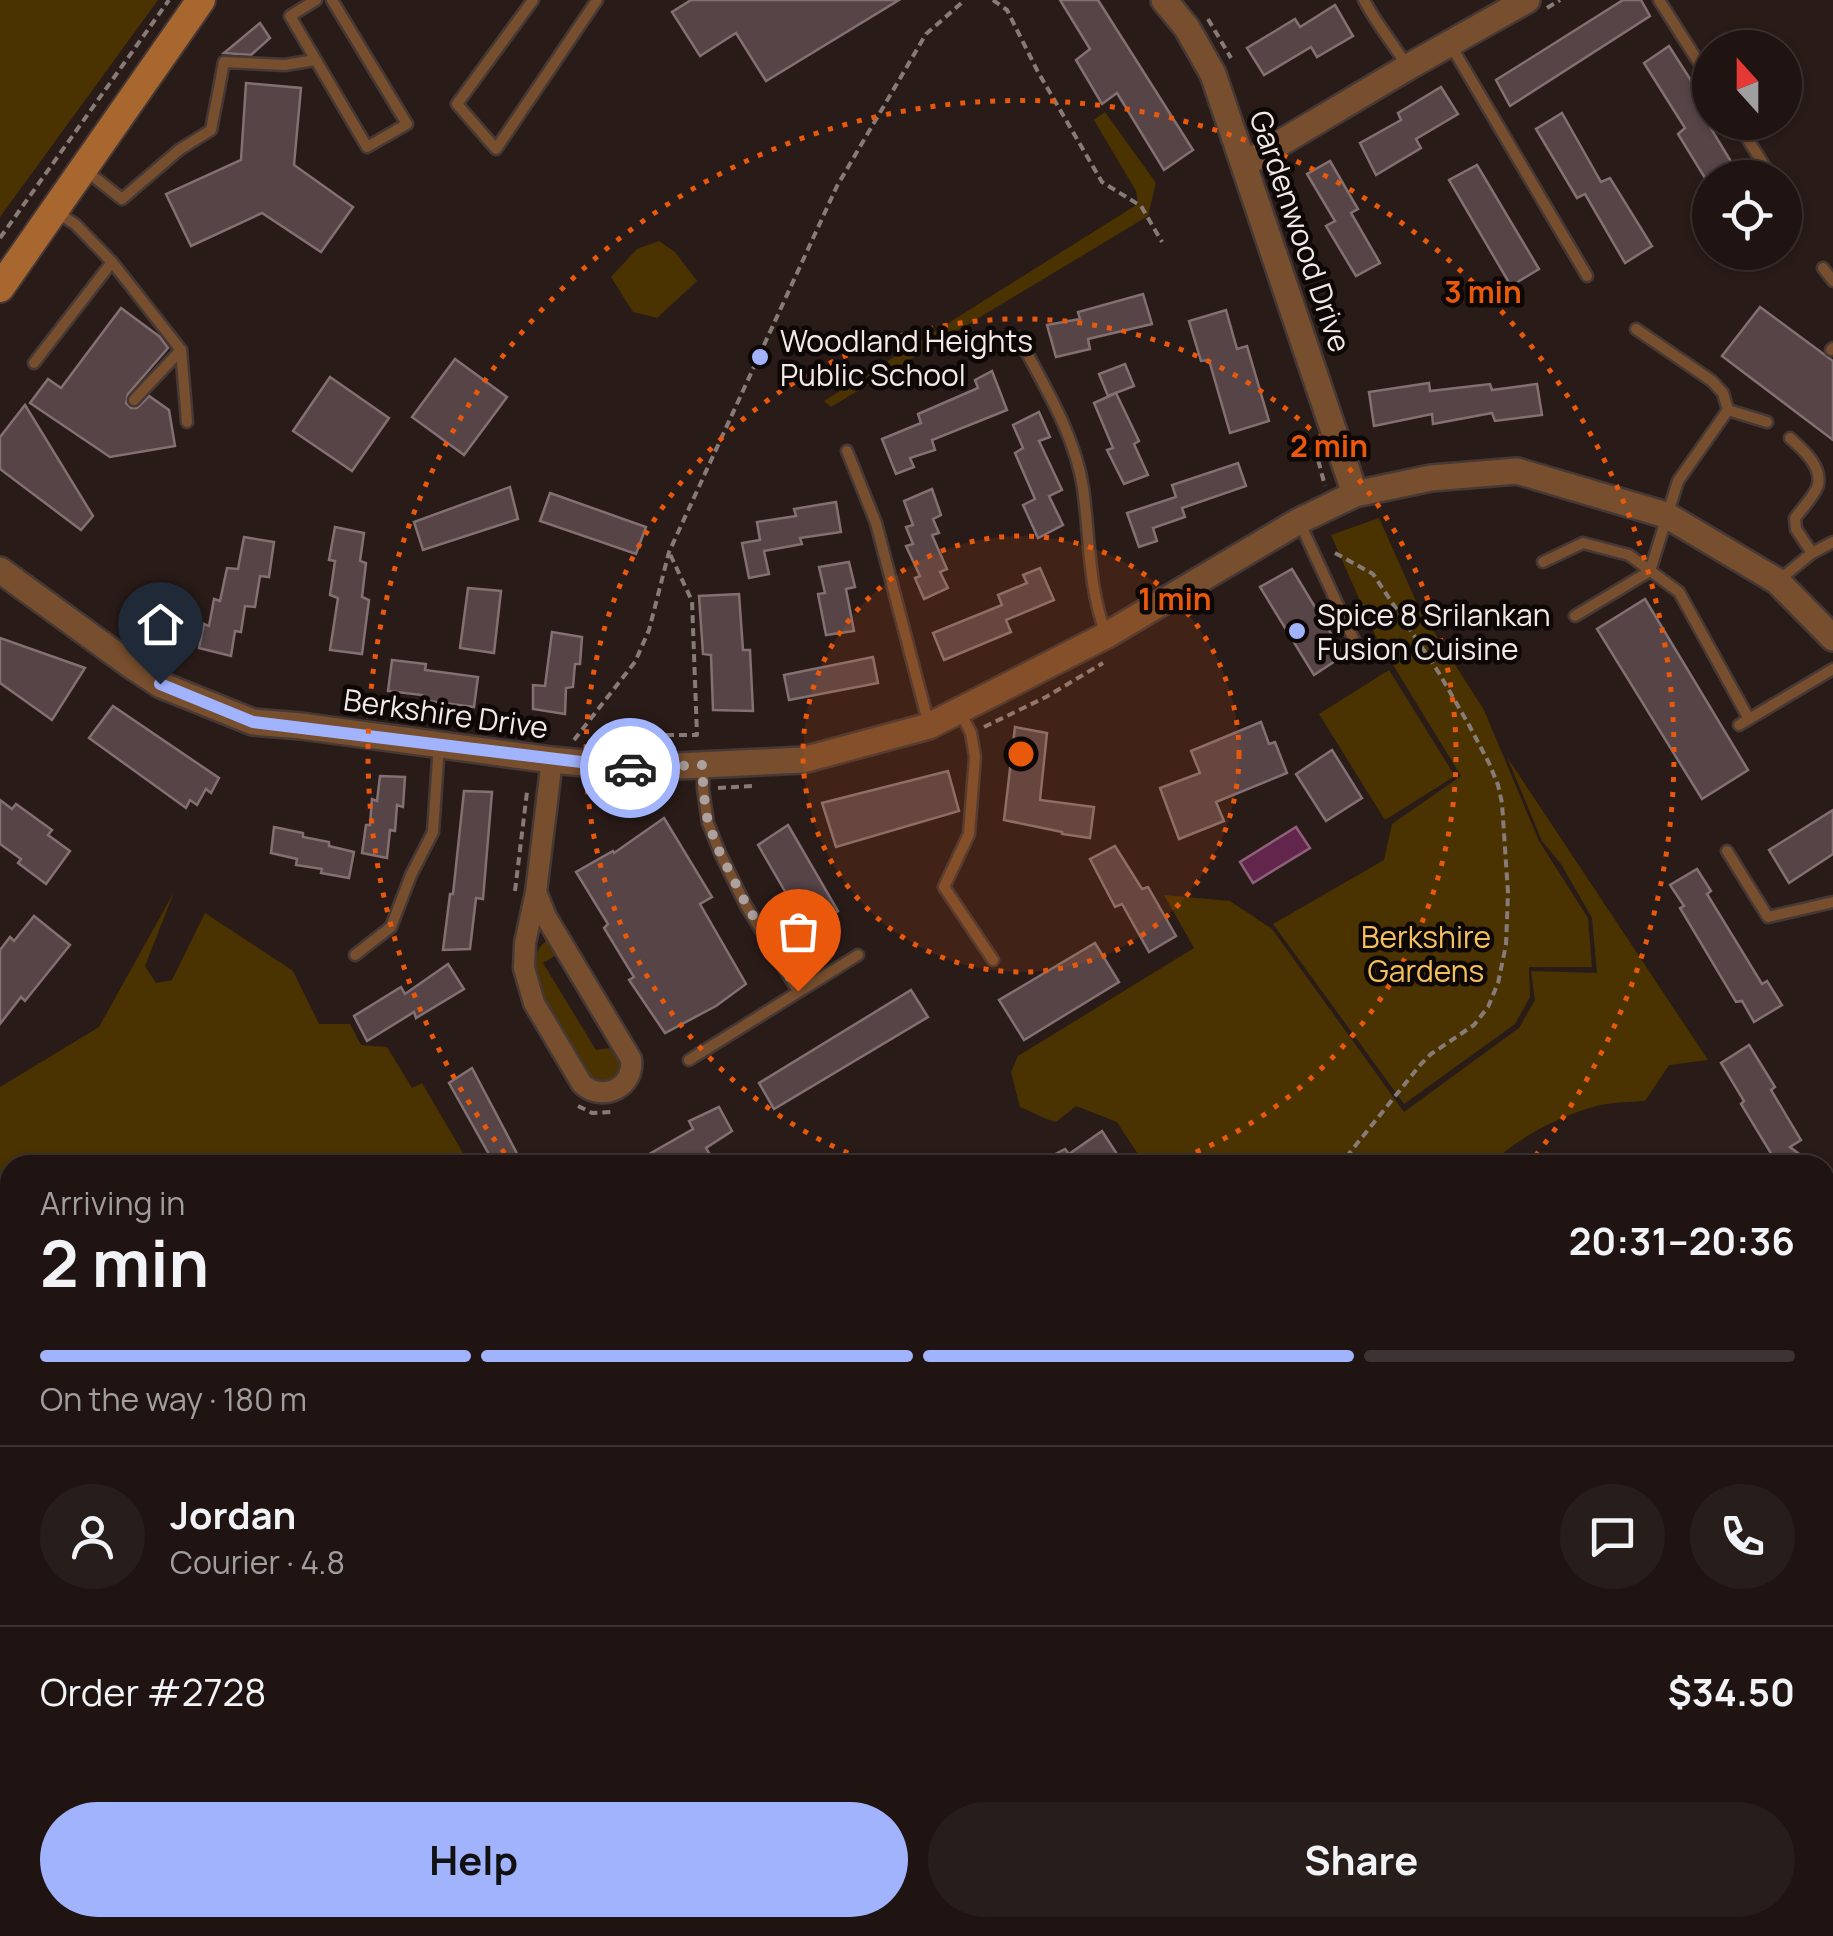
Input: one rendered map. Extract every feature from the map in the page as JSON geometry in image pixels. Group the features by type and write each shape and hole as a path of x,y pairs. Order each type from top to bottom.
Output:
{"main road":[{"path":"0,288 200,0"}],"street":[{"name":"Gardenwood Drive","path":"1164,0 1187,28 1214,74 1355,494"},
{"path":"1245,164 1528,0"},
{"name":"Berkshire Drive","path":"0,571 160,684 253,722 637,768 803,760 929,726 965,722 1298,520 1355,494 1430,478 1517,471 1666,514 1778,581 1833,638"},
{"path":"536,892 546,917 631,1059 629,1077 611,1092 599,1094 582,1084 530,995 523,956 536,892 552,760"}],"lane":[{"path":"316,0 290,16 367,147 407,124 332,0"},
{"path":"533,0 458,104 496,149 598,0"},
{"path":"1364,0 1408,67"},
{"path":"1659,0 1692,52"},
{"path":"1450,43 1587,276"},
{"path":"83,169 122,200 179,150 211,130 224,62 285,65 315,60"},
{"path":"54,210 75,224 112,262 182,350 187,422"},
{"path":"34,363 112,262"},
{"path":"1823,268 1833,281"},
{"path":"1636,329 1712,380 1728,410"},
{"path":"1020,338 1075,455 1083,486 1093,588 1106,636"},
{"path":"134,400 182,350"},
{"path":"1728,410 1767,422"},
{"path":"1575,616 1650,571 1678,481 1728,410"},
{"path":"1790,438 1809,455 1817,473 1818,485 1795,518 1796,529 1812,554"},
{"path":"847,451 876,523 929,726"},
{"path":"1298,520 1359,651"},
{"path":"1778,581 1833,542"},
{"path":"1543,562 1583,543 1629,555 1679,592 1744,722 1833,669"},
{"path":"965,722 976,756 970,834 944,887 993,960"},
{"path":"355,955 391,927 411,874 433,832 439,744"},
{"path":"703,765 708,823 720,853 798,991"},
{"path":"1727,851 1768,918 1833,902"},
{"path":"689,1060 858,955"}],"path":[{"path":"0,238 169,0"},
{"path":"574,740 635,662 649,630 668,552 837,186 926,34 965,0"},
{"path":"993,0 1007,10 1102,182 1141,206 1162,242"},
{"path":"1007,10 1009,0"},
{"path":"1204,14 1234,64"},
{"path":"1311,492 1326,485 1313,441"},
{"path":"666,735 697,734 692,601 668,552"},
{"path":"1335,553 1374,574 1438,673 1489,763 1502,803 1508,893 1506,945 1488,1007 1474,1025 1431,1054 1348,1155"},
{"path":"965,722 1046,698 1105,662"},
{"path":"514,902 529,776"}],"green space":[{"path":"0,0 158,0 0,217"},
{"path":"1105,112 1156,183 1148,216 831,407 824,401 1138,204 1136,191 1094,120"},
{"path":"659,241 675,252 697,281 657,318 633,312 611,277 637,249"},
{"name":"Berkshire Gardens","path":"1379,518 1420,610 1484,710 1539,841 1588,918 1592,967 1529,967 1530,997 1515,1024 1404,1104 1273,924 1384,860 1392,824 1461,776 1376,637 1331,535"},
{"path":"1389,670 1455,776 1385,820 1319,714"},
{"path":"1507,757 1708,1060 1669,1065 1645,1101 1602,1105 1567,1116 1539,1129 1501,1155 1138,1155 1117,1122 1076,1106 1056,1122 1020,1107 1011,1072 1018,1056 1194,948 1164,895 1230,901 1272,929 1404,1112 1519,1028 1535,1000 1531,971 1597,973 1592,918 1561,864 1542,841"},
{"path":"174,892 145,966 156,983 172,980 205,913 293,971 319,1024 350,1024 361,1045 387,1047 412,1088 422,1083 464,1155 0,1155 0,1087 99,1027"},
{"path":"548,940 558,954 543,963 596,1050 609,1048 619,1056 620,1072 609,1081 587,1077 546,1007 535,968 537,952"}],"shaded area":[{"path":"1296,827 1310,848 1253,883 1240,862"}],"building":[{"path":"691,0 899,0 766,81 736,33 700,56 672,12"},
{"path":"1060,0 1098,0 1193,150 1164,170 1117,93 1102,104 1076,60 1090,49"},
{"path":"1623,0 1641,0 1650,16 1510,106 1496,80"},
{"path":"1335,5 1353,36 1317,57 1311,47 1264,75 1247,48 1295,19 1300,27"},
{"path":"260,23 270,38 251,55 224,53"},
{"path":"1669,46 1692,82 1692,140 1718,140 1730,160 1694,160 1678,134 1685,128 1644,63"},
{"path":"246,83 301,88 294,165 353,207 321,252 262,213 191,246 166,194 241,160"},
{"path":"1441,87 1458,114 1416,139 1421,148 1376,175 1360,143 1401,120 1398,113"},
{"path":"1562,113 1601,182 1610,178 1652,246 1625,263 1585,194 1577,198 1536,129"},
{"path":"1330,161 1358,209 1351,213 1380,263 1356,276 1326,226 1335,221 1307,174"},
{"path":"1477,165 1539,269 1511,286 1449,180"},
{"path":"1143,294 1152,324 1088,339 1090,349 1056,357 1047,325 1080,319 1078,312"},
{"path":"1760,307 1833,361 1833,440 1722,356"},
{"path":"121,308 160,337 168,348 128,394 126,403 137,408 149,396 169,410 175,446 110,457 30,403 48,379 61,388"},
{"path":"1226,310 1237,349 1247,346 1269,421 1230,433 1209,360 1201,361 1189,321"},
{"path":"455,359 507,397 464,455 412,417"},
{"path":"1125,364 1134,386 1108,396 1099,374"},
{"path":"992,371 1007,410 932,440 935,450 910,458 914,467 896,474 882,439 921,423 918,414 978,388 975,380"},
{"path":"330,377 389,418 352,471 293,431"},
{"path":"1429,383 1430,391 1490,384 1492,390 1537,384 1542,415 1495,421 1492,413 1433,424 1432,414 1374,426 1369,392"},
{"path":"1116,393 1139,441 1134,444 1148,475 1124,484 1107,450 1113,448 1094,403"},
{"path":"25,405 93,516 81,530 0,469 0,437"},
{"path":"1039,412 1050,437 1039,441 1062,490 1049,496 1063,525 1038,538 1023,505 1035,499 1015,453 1023,448 1013,425"},
{"path":"1238,463 1246,486 1182,508 1185,517 1153,528 1157,541 1139,547 1127,513 1176,497 1172,485"},
{"path":"510,487 518,519 423,550 414,522"},
{"path":"932,489 941,515 933,519 939,533 932,535 947,569 940,572 948,588 924,599 915,578 920,576 906,546 913,544 906,527 913,525 904,501"},
{"path":"550,493 646,527 636,554 540,521"},
{"path":"836,502 841,532 800,538 802,544 764,551 769,574 749,578 742,543 760,540 757,522 796,516 794,509"},
{"path":"335,527 364,533 360,561 366,563 362,597 369,600 362,654 330,650 338,598 330,595 335,561 329,560"},
{"path":"244,537 274,542 269,577 260,576 255,607 245,606 241,632 235,631 231,656 199,648 204,624 209,626 214,599 220,601 227,568 238,569"},
{"path":"849,562 855,587 846,589 854,631 826,635 818,594 825,593 819,567"},
{"path":"1040,568 1054,600 1006,620 1011,632 944,660 933,633 1002,605 998,595 1027,583 1023,575"},
{"path":"1292,569 1344,655 1314,675 1260,587"},
{"path":"468,588 501,591 494,653 460,648"},
{"path":"739,594 743,650 750,650 753,711 713,710 711,655 703,654 699,596"},
{"path":"1645,599 1748,770 1702,799 1597,629"},
{"path":"552,632 582,637 573,687 566,688 565,714 533,709 533,685 545,686"},
{"path":"0,638 85,668 52,720 0,683"},
{"path":"873,657 878,683 789,700 784,675"},
{"path":"392,660 426,664 425,670 478,677 474,707 388,691"},
{"path":"113,706 219,778 211,793 206,789 197,805 190,800 186,808 89,738"},
{"path":"1261,722 1269,744 1275,742 1287,773 1216,802 1224,821 1179,839 1160,788 1200,773 1191,751"},
{"path":"1015,727 1047,733 1040,800 1094,807 1090,838 1004,820"},
{"path":"1332,750 1362,798 1326,821 1296,774"},
{"path":"948,771 959,811 836,847 822,803"},
{"path":"380,776 405,777 403,807 397,805 387,858 362,853"},
{"path":"464,791 492,792 483,899 476,898 470,949 443,950 453,894"},
{"path":"0,800 12,809 16,804 52,830 48,835 70,851 46,884 0,844"},
{"path":"1833,810 1833,854 1789,883 1769,850"},
{"path":"664,818 712,897 700,904 746,984 716,1006 665,1033 629,980 634,977 604,928 608,924 576,872 614,853"},
{"path":"788,825 838,911 808,931 758,845"},
{"path":"274,827 354,852 349,878 296,865 297,859 271,853"},
{"path":"1115,846 1142,889 1148,887 1176,936 1149,952 1122,904 1115,907 1090,859"},
{"path":"1697,869 1711,891 1707,894 1762,984 1767,981 1782,1005 1754,1022 1742,1001 1736,1002 1670,885"},
{"path":"34,916 70,945 25,1001 21,997 0,1024 0,950 10,937 14,941"},
{"path":"1095,943 1119,982 1024,1040 999,1000"},
{"path":"448,964 464,989 416,1018 414,1012 367,1041 354,1016 401,987 405,994"},
{"path":"911,990 928,1017 774,1109 759,1083"},
{"path":"1749,1045 1801,1140 1790,1147 1801,1155 1772,1155 1721,1063"},
{"path":"472,1068 518,1155 489,1155 449,1083"},
{"path":"719,1107 732,1131 706,1148 710,1155 648,1155 693,1129 689,1121"},
{"path":"1102,1131 1118,1155 1053,1155 1065,1149 1069,1154"}],"way so far":[{"path":"630,768 703,765 708,823 720,853 798,991"}],"place":[{"name":"Woodland Heights Public School","path":"760,357"},
{"name":"Spice 8 Srilankan Fusion Cuisine","path":"1297,631"}],"route":[{"path":"160,684 253,722 630,768"}]}
